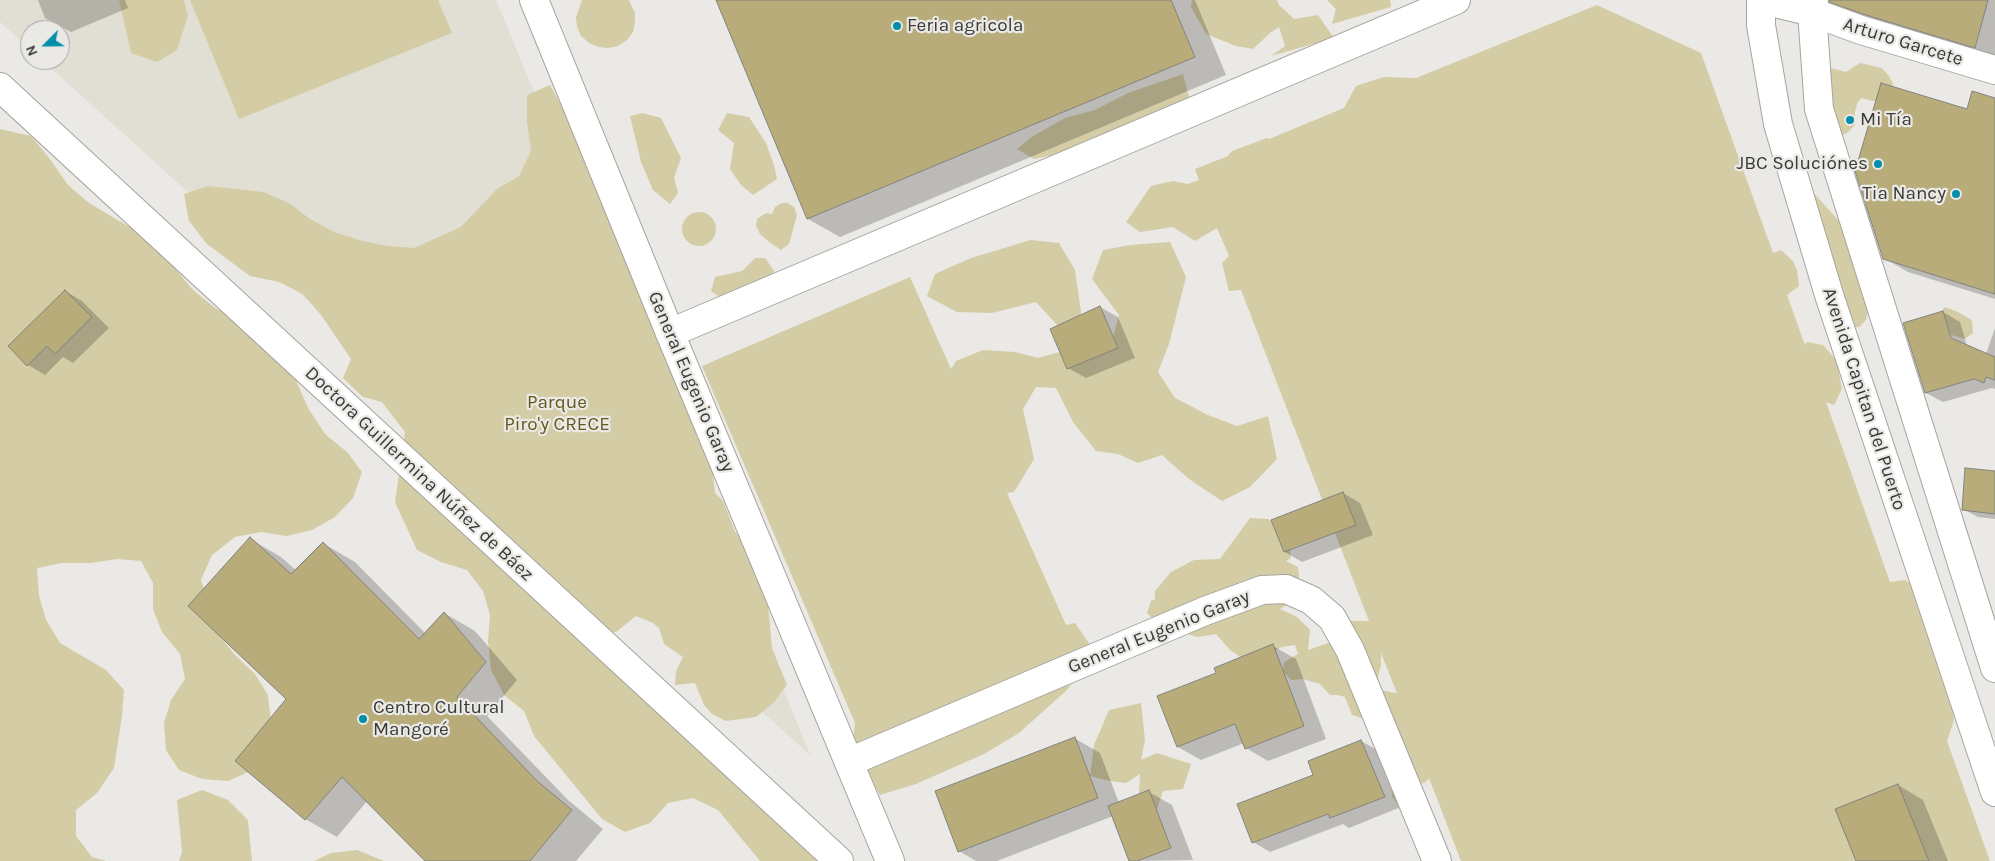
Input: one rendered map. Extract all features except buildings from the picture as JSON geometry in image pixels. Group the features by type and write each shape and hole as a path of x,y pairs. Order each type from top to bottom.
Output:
{"street":[{"name":"General Eugenio Garay","path":"534,0 670,333 890,861"},
{"path":"670,333 1420,7 1456,0"},
{"name":"Arturo Garcete","path":"1762,0 1813,6 1861,30 1995,70"},
{"name":"Avenida Capitan del Puerto","path":"1762,0 1761,25 1778,124 1830,298 1995,792"},
{"path":"1813,6 1819,109 1995,668"},
{"name":"Doctora Guillermina Núñez de Báez","path":"0,87 839,861"},
{"name":"General Eugenio Garay","path":"850,762 1205,611 1262,590 1286,590 1310,600 1332,618 1350,650 1437,861"}],"shaded area":[{"path":"0,0 496,0 811,756 53,70 70,70 70,20 20,20 20,40 0,22"}],"green space":[{"path":"119,0 184,0 188,16 177,50 157,62 131,53"},
{"path":"190,0 438,0 452,33 239,119"},
{"path":"582,0 629,0 635,13 635,22 633,32 627,40 618,46 608,48 598,47 589,43 581,36 577,27 576,17"},
{"path":"1192,0 1277,0 1279,5 1294,19 1318,15 1334,38 1271,56 1285,46 1279,27 1253,49 1236,46 1206,34 1191,7"},
{"path":"1327,0 1390,0 1391,7 1332,24 1336,9"},
{"path":"1597,5 1701,53 1773,253 1781,250 1793,261 1797,270 1799,286 1787,295 1805,345 1807,342 1823,345 1837,361 1842,389 1834,405 1826,402 1890,582 1905,580 1925,593 1948,668 1954,720 1947,741 1990,861 1461,861 1429,778 1426,782 1417,785 1428,802 1406,814 1392,797 1390,766 1365,719 1352,715 1345,697 1330,695 1320,684 1303,679 1291,680 1283,671 1284,662 1298,654 1295,645 1282,647 1264,657 1245,660 1230,650 1216,634 1198,637 1187,634 1185,625 1168,633 1147,613 1151,601 1155,599 1155,591 1171,572 1194,560 1220,559 1250,518 1268,519 1288,532 1291,558 1286,561 1298,567 1300,588 1290,603 1280,609 1297,617 1310,630 1308,650 1331,642 1347,621 1369,621 1241,290 1229,291 1222,263 1229,256 1217,228 1195,241 1173,227 1140,232 1126,222 1151,186 1173,181 1188,184 1199,180 1195,169 1228,156 1232,151 1267,138 1269,139 1344,108 1356,86 1384,77 1416,78","holes":["1381,653 1397,693 1375,689 1381,665"]},
{"path":"1860,63 1882,68 1893,84 1890,93 1884,99 1873,101 1861,98 1855,112 1855,125 1847,133 1838,136 1822,79 1827,67 1846,72"},
{"path":"1183,74 1189,97 1164,112 1068,152 1034,159 1017,149 1033,136 1065,118 1095,110 1128,93"},
{"name":"Parque Piro'y CRECE","path":"550,85 563,109 578,129 714,450 713,475 715,493 723,501 735,532 748,543 767,593 772,648 787,685 774,702 756,717 726,721 712,714 704,705 695,683 675,685 676,671 683,657 664,644 659,628 653,623 636,616 616,632 606,633 833,861 760,861 718,810 693,798 668,803 650,823 625,832 602,819 534,736 524,711 504,695 491,670 488,641 490,615 483,591 467,570 441,562 417,550 395,502 405,432 382,402 363,397 343,378 351,359 321,315 303,294 279,282 250,276 207,244 189,221 184,194 208,186 263,192 289,203 310,219 334,232 387,246 414,248 461,227 497,189 519,176 531,151 527,122 527,95"},
{"path":"642,113 661,118 681,158 674,178 678,193 670,204 653,190 641,162 630,116"},
{"path":"727,113 749,117 766,143 774,165 777,179 753,195 741,185 730,169 734,143 718,130"},
{"path":"0,129 31,136 68,185 89,203 136,231 157,247 193,290 215,308 239,321 281,357 296,380 308,408 325,434 347,452 362,472 353,498 335,517 312,530 286,536 261,532 235,537 212,555 201,580 217,632 235,655 255,674 268,695 271,723 253,770 228,781 202,779 179,770 166,750 164,723 171,700 185,679 180,654 162,632 153,609 153,583 141,561 117,559 91,563 62,563 37,568 39,596 46,620 60,643 106,670 124,690 114,768 97,793 76,810 76,836 92,857 106,861 0,861"},
{"path":"1808,187 1850,233 1870,302 1866,320 1859,327 1846,328"},
{"path":"782,203 787,203 794,207 797,215 789,244 781,250 760,234 756,226 757,219 766,213 772,214 775,207"},
{"path":"699,212 711,217 716,229 711,241 699,246 687,241 682,229 687,217"},
{"path":"1031,240 1059,243 1075,270 1081,312 1077,345 1112,341 1119,315 1092,279 1103,250 1130,245 1170,242 1186,277 1169,344 1158,372 1175,398 1208,415 1237,426 1268,416 1277,459 1250,487 1222,501 1189,479 1162,455 1138,463 1118,454 1096,451 1073,422 1056,388 1036,387 1023,409 1034,459 1014,492 1007,493 1066,625 1075,623 1091,646 1082,670 1067,690 1019,733 984,754 916,784 880,795 852,750 855,723 702,366 910,277 951,369 956,361 983,350 1015,352 1038,358 1060,352 1058,326 1036,302 992,313 957,312 927,296 935,274 971,258"},
{"path":"755,258 765,258 774,271 769,281 723,299 711,291 715,277 742,271"},
{"path":"1944,307 1972,320 1973,333 1965,339 1945,333 1941,321"},
{"path":"1141,703 1145,740 1141,760 1157,753 1191,764 1183,789 1163,791 1157,809 1139,794 1140,774 1126,783 1090,776 1094,745 1109,710"},
{"path":"202,790 228,800 248,820 252,861 179,861 182,852 177,800"},
{"path":"357,850 384,861 314,861 331,853"}],"place":[{"name":"Feria agricola","path":"897,26"},
{"name":"Mi Tía","path":"1850,120"},
{"name":"JBC Soluciónes","path":"1878,164"},
{"name":"Tia Nancy","path":"1956,194"},
{"name":"Centro Cultural Mangoré","path":"363,719"}]}
